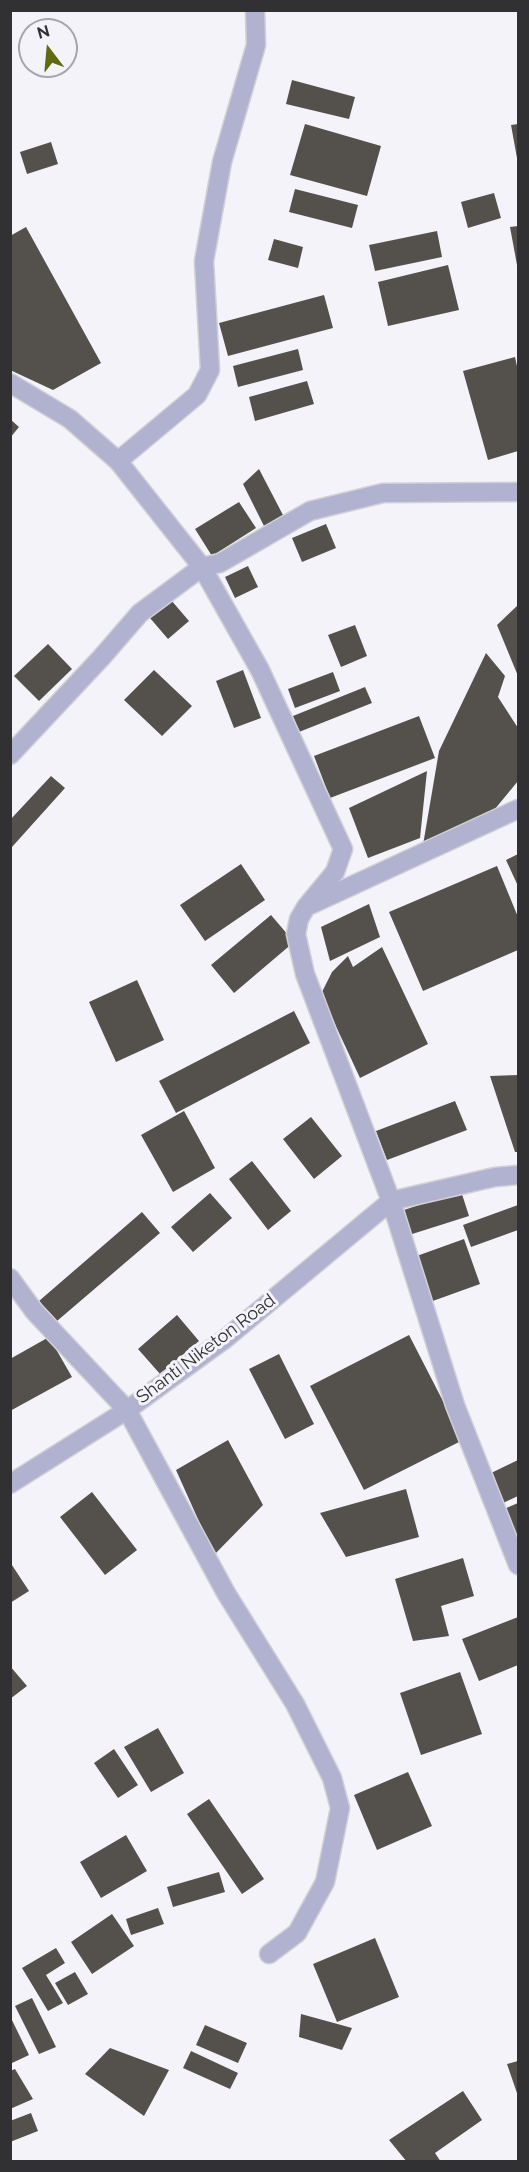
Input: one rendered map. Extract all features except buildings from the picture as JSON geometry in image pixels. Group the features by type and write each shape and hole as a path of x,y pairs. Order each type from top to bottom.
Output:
{"street":[{"path":"118,460 197,395 210,370 204,261 222,162 256,45 255,10"},
{"path":"10,382 70,419 118,460 202,567 260,670 343,849 335,872 299,919 296,934 305,974 391,1201 455,1405 519,1565"},
{"path":"10,755 140,613 202,567 220,563 310,511 383,493 519,492"},
{"path":"306,907 519,809"},
{"path":"391,1201 495,1177 519,1175"},
{"name":"Shanti Niketon Road","path":"10,1484 127,1410 225,1339 391,1201"},
{"path":"10,1278 33,1311 127,1410 226,1593 295,1704 332,1778 340,1808 325,1882 297,1933 269,1954"}]}
